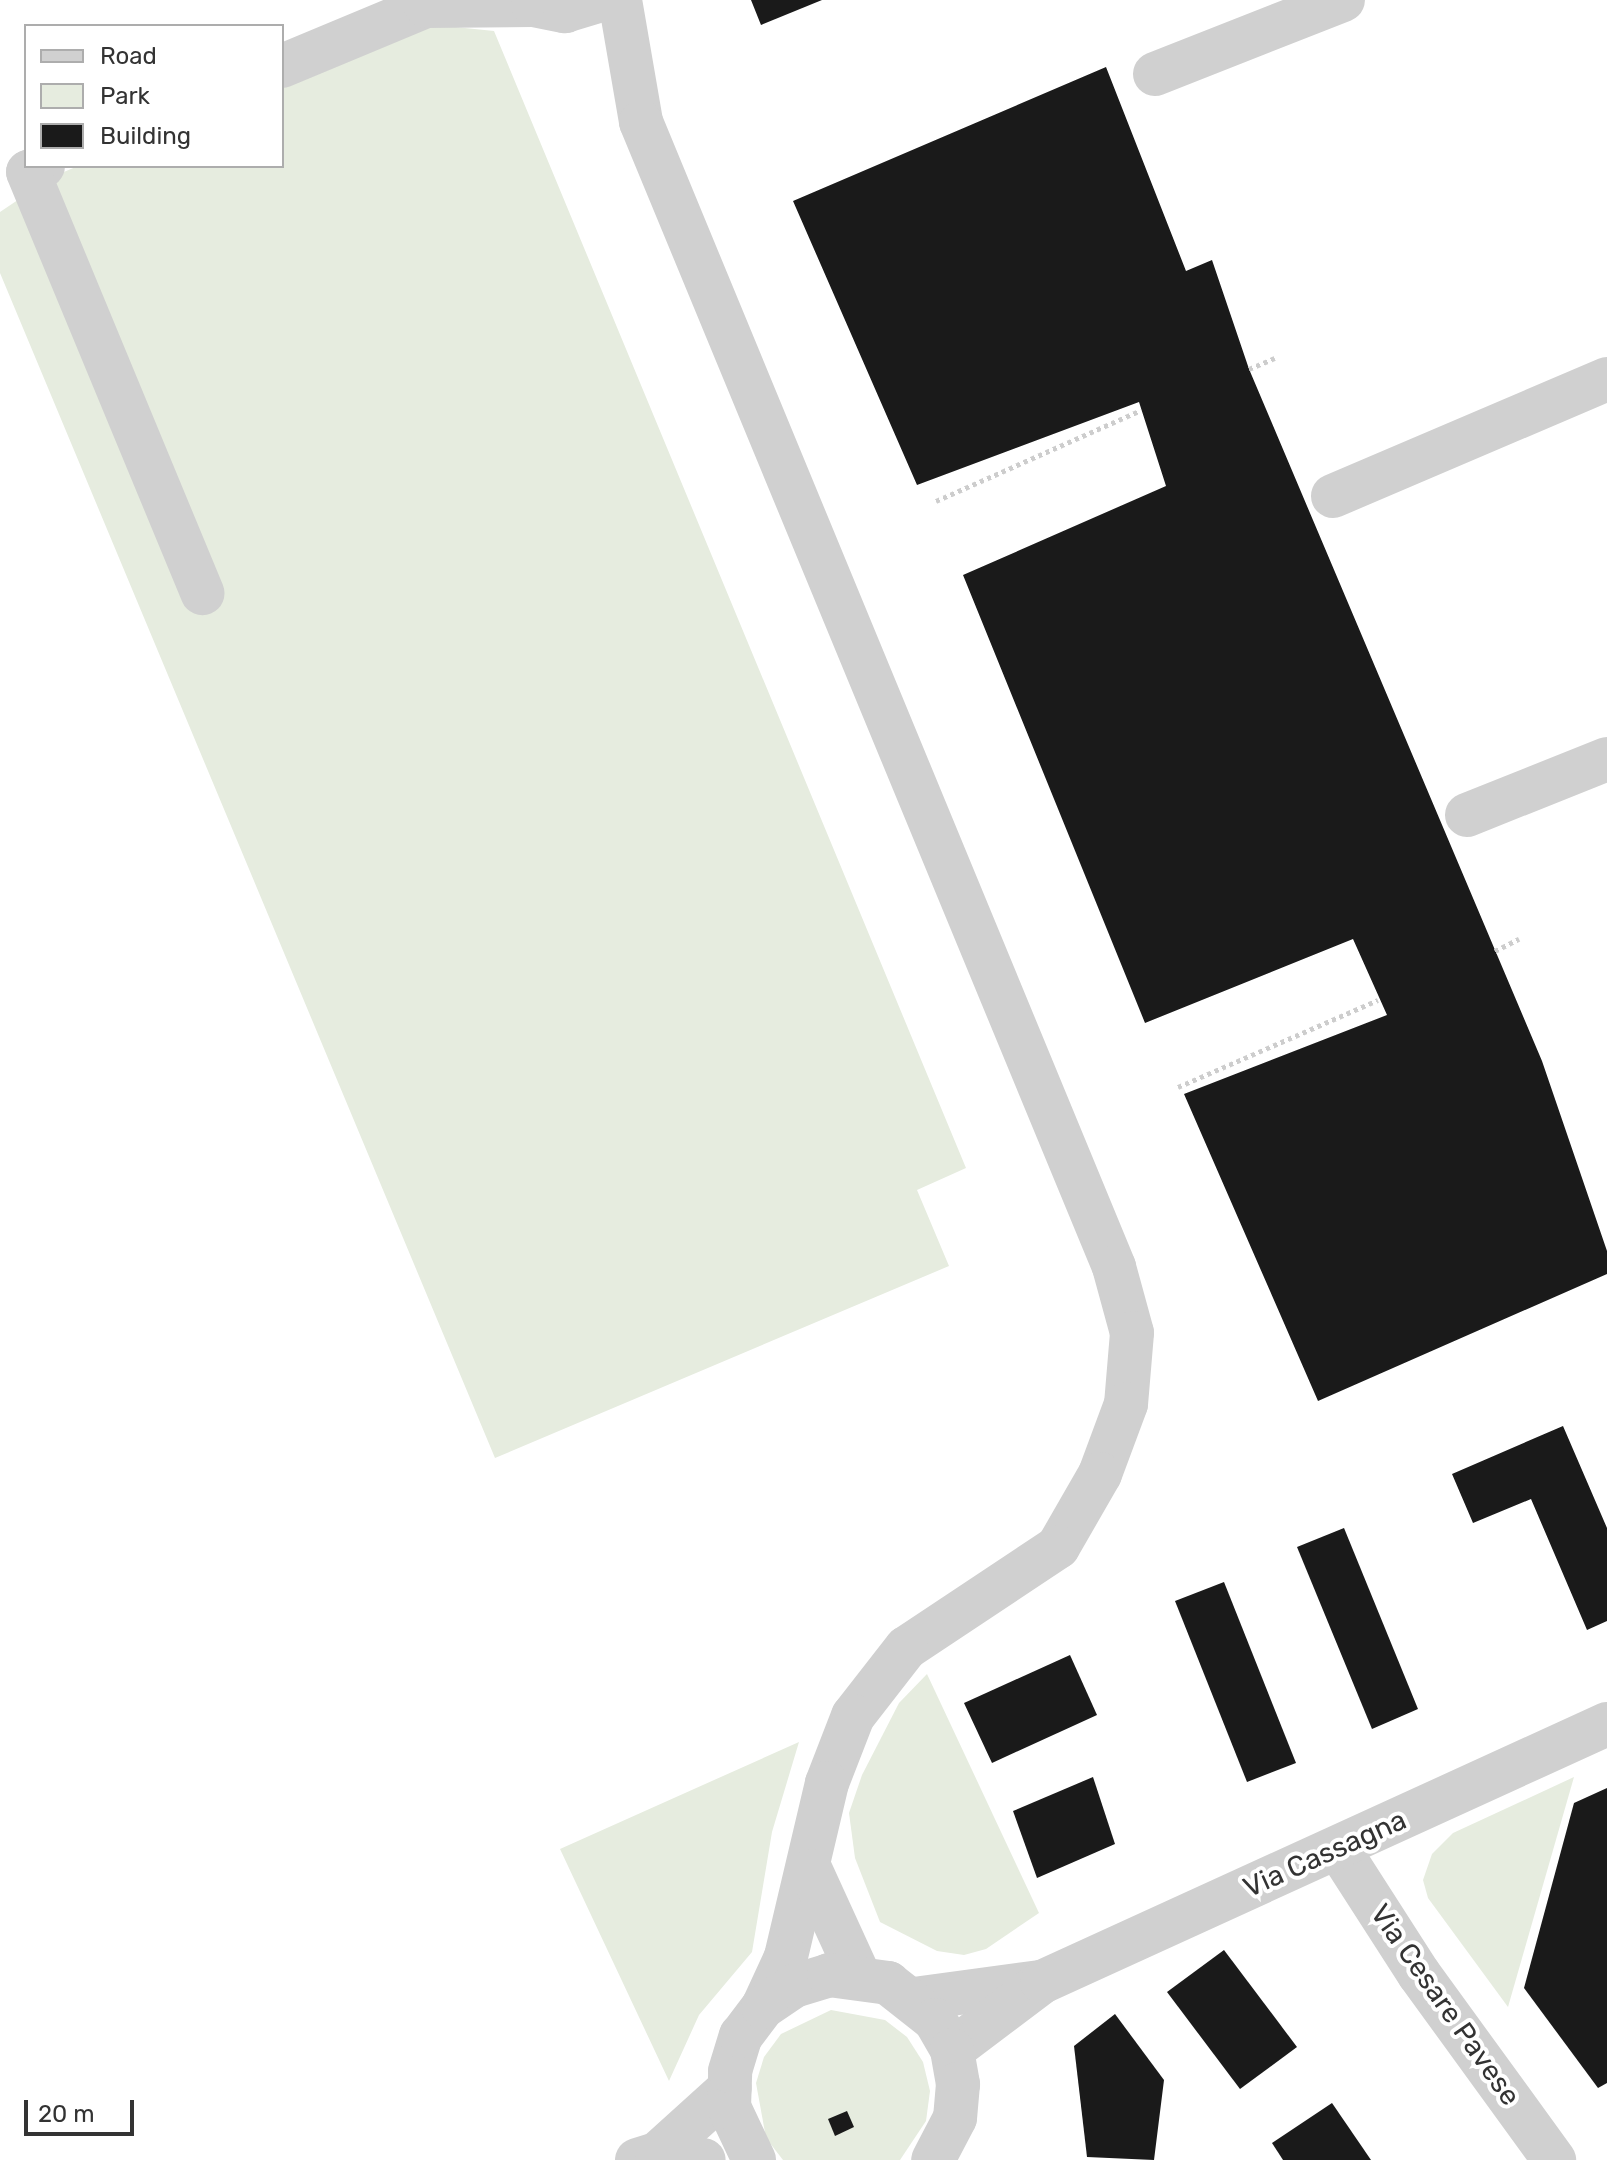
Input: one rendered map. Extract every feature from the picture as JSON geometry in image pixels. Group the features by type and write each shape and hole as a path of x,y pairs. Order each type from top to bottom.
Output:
{"street":[{"path":"284,65 426,6 533,5 565,11 602,0"},
{"path":"620,0 641,122 1114,1267 1132,1333 1126,1404 1100,1474 1058,1547 906,1648 853,1716 827,1783 811,1871 798,1897 786,1957 763,2007 741,2036 729,2107 754,2160"},
{"path":"1155,74 1343,0"},
{"path":"38,168 28,172 202,593"},
{"path":"1333,496 1607,379"},
{"path":"1467,815 1607,759"},
{"name":"Via Cassagna","path":"952,2050 1042,1982 1607,1724"},
{"name":"Via Cesare Pavese","path":"1338,1848 1419,1974 1554,2160"},
{"path":"811,1871 859,1976"},
{"path":"763,2007 794,1986 829,1975 859,1976 914,1999 952,2050 958,2084 955,2118 933,2160"},
{"name":"Via Cassagna","path":"914,1999 1042,1982"},
{"path":"647,2157 730,2088"},
{"path":"647,2157 704,2160"}],"path":[{"path":"1249,369 1275,358"},
{"path":"936,501 1141,410"},
{"path":"1495,951 1519,939"},
{"path":"1178,1087 1378,1000"}],"green space":[{"path":"426,24 494,31 966,1168 917,1190 949,1266 495,1458 0,273 0,212 52,177 73,168 284,168 284,82"},
{"path":"927,1674 1039,1913 986,1949 964,1955 937,1951 880,1922 855,1858 849,1813 862,1775 899,1703"},
{"path":"799,1742 772,1832 752,1952 699,2015 669,2081 560,1849"},
{"path":"1574,1777 1508,2007 1428,1898 1423,1880 1432,1854 1453,1833"},
{"path":"831,2010 885,2020 907,2037 923,2062 930,2091 926,2121 900,2160 783,2160 766,2138 756,2083 764,2057 781,2034"}],"building":[{"path":"751,0 822,0 761,25"},
{"path":"1106,67 1186,271 1212,260 1249,369 1542,1061 1607,1251 1607,1274 1318,1401 1184,1094 1387,1015 1353,939 1145,1023 963,575 1166,486 1139,402 917,485 793,201"},
{"path":"1563,1426 1607,1528 1607,1621 1587,1630 1531,1499 1473,1523 1452,1474"},
{"path":"1344,1528 1418,1709 1372,1729 1297,1547"},
{"path":"1224,1582 1296,1763 1247,1782 1175,1601"},
{"path":"1070,1655 1097,1715 992,1763 964,1703"},
{"path":"1093,1777 1115,1844 1037,1878 1013,1811"},
{"path":"1607,1788 1607,2083 1598,2088 1524,1988 1574,1803"},
{"path":"1224,1950 1297,2047 1240,2089 1167,1992"},
{"path":"1115,2014 1164,2080 1154,2160 1087,2157 1074,2046"},
{"path":"1332,2103 1371,2160 1283,2160 1272,2143"},
{"path":"847,2111 854,2127 835,2136 828,2119"}]}
